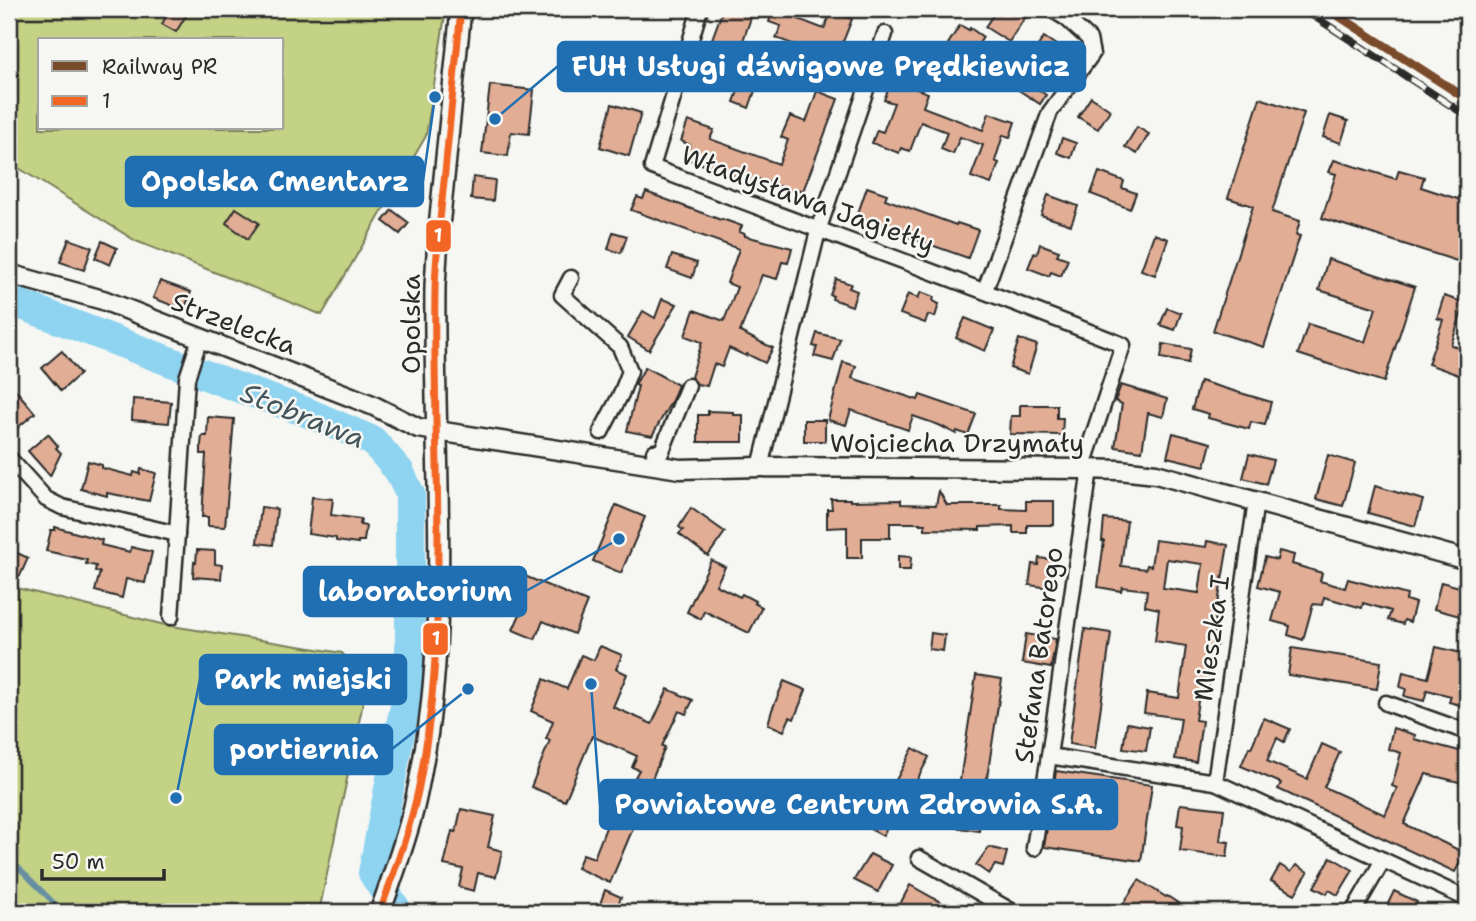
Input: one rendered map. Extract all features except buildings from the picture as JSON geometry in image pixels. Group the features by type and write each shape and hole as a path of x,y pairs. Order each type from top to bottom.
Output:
{"main road":[{"name":"Opolska","path":"380,912 414,810 432,704 439,581 435,323 437,245 461,9"}],"street":[{"name":"Władysława Jagiełły","path":"700,9 652,167 818,231 985,290 1123,345 1086,469"},
{"path":"985,290 1051,112 1092,54 1088,39 1051,9"},
{"path":"760,467 818,231 885,34"},
{"name":"Strzelecka","path":"9,274 103,300 372,405 418,428 437,431"},
{"path":"571,278 562,295 620,347 630,371 601,432"},
{"path":"171,617 187,378 200,338"},
{"path":"654,452 660,453 688,386"},
{"name":"Wojciecha Drzymały","path":"437,431 680,469 1086,469 1156,474 1467,560"},
{"path":"9,458 46,499 62,507 177,534"},
{"name":"Stefana Batorego","path":"1034,848 1049,756 1086,469"},
{"name":"Mieszka I","path":"1215,782 1256,501"},
{"path":"1386,703 1467,732"},
{"path":"1049,756 1215,782 1467,899"},
{"path":"919,858 1013,912"},
{"path":"1353,912 1383,860"}],"green space":[{"path":"9,9 446,9 426,136 322,315 136,241 9,162"},
{"path":"9,586 165,625 342,653 367,684 319,912 9,912"}],"waterway":[{"name":"Stobrawa","path":"9,300 306,412 373,441 399,471 410,494 410,679 373,873 398,912"},
{"path":"12,861 63,912"}],"railway":[{"path":"1303,9 1467,116"}],"rail line":[{"name":"PR","path":"1328,9 1467,99"}],"transit line":[{"name":"1","path":"380,912 406,837 418,791 435,666 438,603 436,274 461,9"}],"place":[{"name":"Opolska Cmentarz","path":"435,97"},
{"name":"FUH Usługi dźwigowe Prędkiewicz","path":"495,119"},
{"name":"laboratorium","path":"619,539"},
{"name":"Powiatowe Centrum Zdrowia S.A.","path":"591,684"},
{"name":"portiernia","path":"468,689"},
{"name":"Park miejski","path":"176,798"}]}
